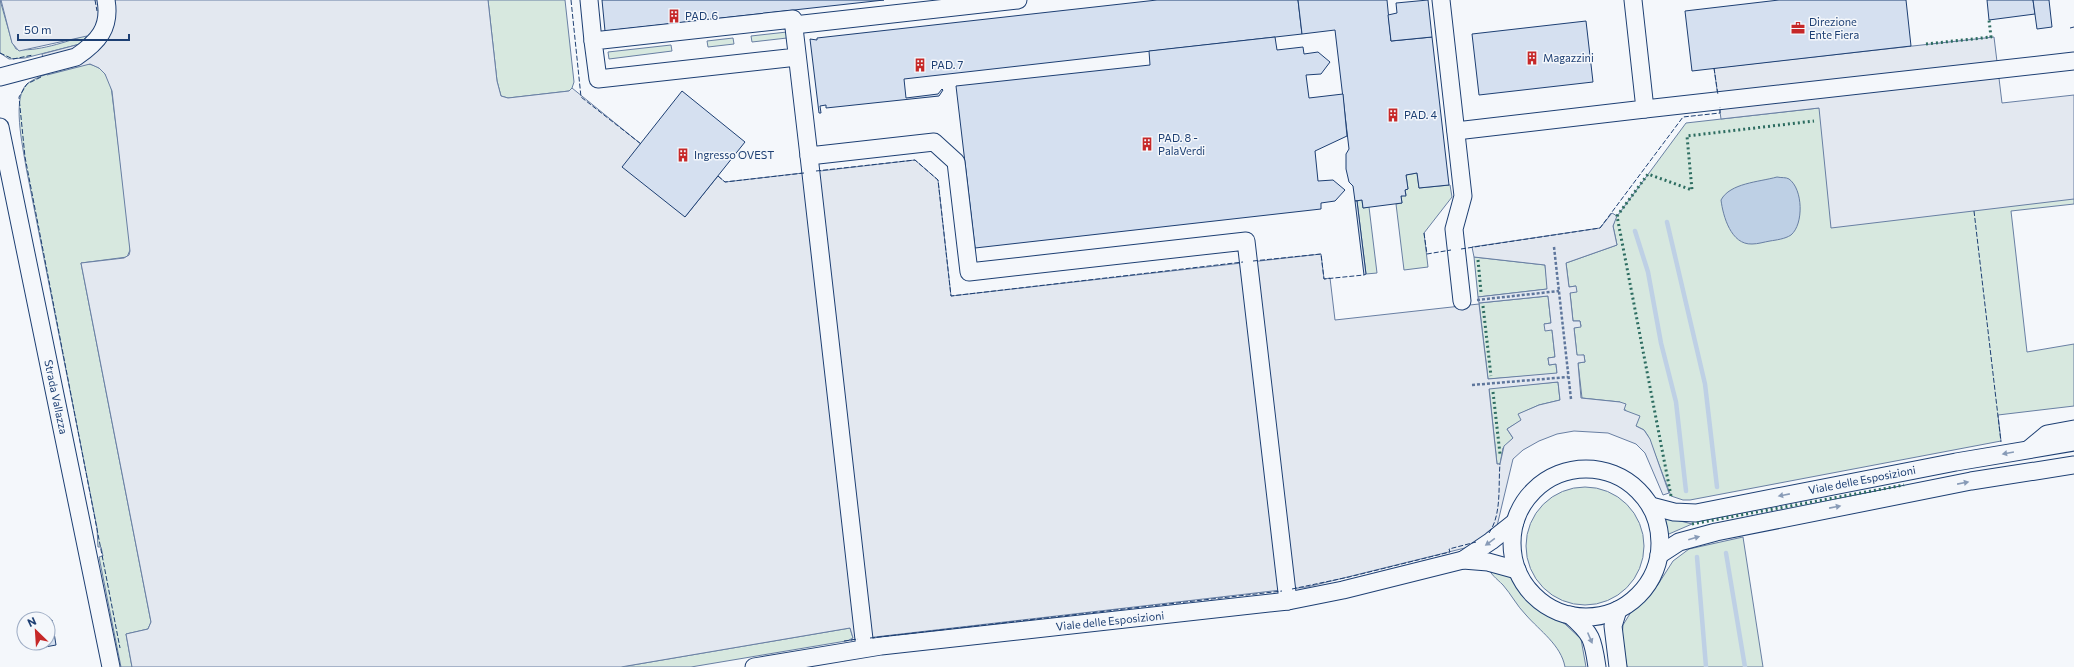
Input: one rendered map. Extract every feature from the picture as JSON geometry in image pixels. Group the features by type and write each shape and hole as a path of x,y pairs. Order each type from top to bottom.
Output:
{"street":[{"path":"0,77 76,57 85,51 97,39 105,27 108,14 106,0"},
{"path":"589,0 598,79 798,57"},
{"path":"794,25 1018,0"},
{"path":"1441,0 1463,196 1454,229 1462,301"},
{"path":"1633,0 1645,109"},
{"path":"593,41 793,19 865,648"},
{"path":"1456,131 2074,61"},
{"name":"Strada Vallazza","path":"0,127 8,200 111,667"},
{"path":"809,156 934,142 956,162 969,272 1246,241 1288,601"},
{"path":"2028,449 2035,446 2047,434 2074,429"},
{"name":"Viale delle Esposizioni","path":"1651,506 1674,512 1696,512 2028,449 2074,442"},
{"name":"Viale delle Esposizioni","path":"1659,554 1679,542 1716,532 1964,482 2074,465"},
{"name":"Viale delle Esposizioni","path":"1574,470 1601,470 1614,474 1626,480 1640,492 1651,506 1658,526 1659,554 1653,575 1641,593 1618,610 1594,616 1570,615 1547,606 1528,589 1517,570 1512,553 1512,537 1515,522 1524,503 1537,488 1554,476 1574,470"},
{"name":"Viale delle Esposizioni","path":"1463,560 1491,542 1515,522"},
{"name":"Viale delle Esposizioni","path":"754,667 865,648 1288,601 1343,590 1463,560 1488,562 1517,570"},
{"path":"1618,610 1613,626 1618,667"},
{"path":"1570,615 1586,629 1592,640 1597,667"}],"path":[{"path":"1554,247 1571,399"},
{"path":"1462,301 1559,291"},
{"path":"1472,385 1568,377"}],"shaded area":[{"path":"0,0 12,42 16,49 23,50 42,48 86,35 87,38 80,44 25,58 9,59 0,53"},
{"path":"1,0 488,0 497,81 501,96 508,98 569,91 572,88 641,144 685,217 718,176 725,182 915,160 938,180 951,296 1321,254 1324,279 1330,278 1335,320 1479,304 1488,379 1557,373 1556,364 1549,365 1548,358 1555,357 1552,330 1545,331 1544,324 1551,323 1548,296 1479,303 1478,297 1547,289 1545,265 1474,257 1472,247 1600,228 1612,213 1617,216 1613,226 1617,245 1566,263 1569,287 1576,286 1577,292 1570,293 1573,321 1580,321 1581,327 1574,328 1577,355 1584,355 1585,362 1578,363 1581,398 1620,402 1626,404 1624,410 1640,416 1636,426 1644,430 1650,439 1669,493 1663,495 1645,453 1636,444 1608,433 1574,431 1557,434 1539,441 1523,450 1513,459 1497,526 1481,544 1307,587 849,640 853,638 850,628 621,667 132,667 126,634 148,629 151,622 81,263 124,258 129,255 130,251 112,91 105,74 99,68 90,64 47,75 42,54 80,44 87,36 19,51 12,43","holes":["1558,382 1560,400 1539,405 1518,414 1521,420 1507,429 1513,438 1504,446 1500,464 1497,464 1489,389"]},
{"path":"488,0 565,0 574,82 569,91 508,98 501,96 497,81"},
{"path":"787,32 787,38 752,42 751,36"},
{"path":"1994,37 2002,103 2074,95 2074,199 1831,228 1819,108 1721,119 1714,68"},
{"path":"733,38 734,44 708,47 707,41"},
{"path":"671,45 672,51 609,59 608,52"},
{"path":"87,64 99,68 111,86 130,237 130,250 127,257 81,263 151,622 148,629 126,634 132,667 121,667 99,557 103,556 101,547 98,547 97,528 26,167 19,110 23,90 28,83 49,73"},
{"path":"1819,108 2074,199 2074,204 2011,211 2027,352 2074,344 2074,406 1998,415 2001,441 1690,500 1683,500 1671,496 1648,436 1644,430 1636,426 1620,402 1582,398 1578,363 1585,362 1584,355 1577,356 1574,328 1581,326 1580,321 1573,321 1570,293 1576,286 1569,287 1566,263 1617,245 1613,226 1615,219 1686,123"},
{"path":"1417,173 1419,188 1450,185 1452,197 1424,233 1428,267 1404,270 1396,204 1402,203 1401,196 1406,195 1405,190 1408,189 1406,175"},
{"path":"1362,200 1363,208 1369,207 1377,273 1366,274 1357,201"},
{"path":"1474,257 1545,265 1548,289 1478,297"},
{"path":"1548,296 1551,323 1544,324 1552,330 1555,357 1548,358 1549,365 1556,364 1557,374 1488,379 1479,303"},
{"path":"1558,382 1560,400 1539,405 1519,414 1522,420 1507,429 1513,438 1503,448 1500,464 1497,464 1489,388"},
{"path":"1585,487 1596,488 1608,492 1627,504 1639,523 1643,535 1643,557 1639,569 1627,588 1608,600 1596,604 1585,605 1574,604 1562,600 1543,588 1531,569 1527,557 1526,546 1527,535 1531,523 1543,504 1562,492 1574,488"},
{"path":"1657,515 1692,524 1662,537"},
{"path":"1743,537 1763,667 1627,667 1622,639 1623,625 1631,612 1657,586 1673,561 1689,549"},
{"path":"1487,566 1509,575 1532,605 1565,624 1581,639 1586,667 1565,667 1563,659 1555,645 1523,611"},
{"path":"850,628 853,638 852,640 691,667 621,667"}],"water":[{"path":"1777,177 1789,179 1797,190 1800,215 1795,230 1791,235 1786,237 1759,243 1745,243 1739,240 1733,235 1729,228 1721,200 1725,194 1738,187"}],"building":[{"name":"PAD. 6","path":"602,0 884,0 605,31"},
{"name":"PAD. 7","path":"1157,0 1298,0 1302,34 904,79 906,98 938,94 942,89 943,90 939,96 826,108 826,105 820,106 821,113 819,113 810,39 817,40 817,38"},
{"name":"PAD. 4","path":"1298,0 1387,0 1391,41 1432,37 1449,185 1419,188 1417,173 1406,175 1408,189 1405,190 1406,196 1401,196 1402,203 1363,208 1362,200 1355,201 1353,186 1349,182 1346,169 1346,154 1349,149 1335,30 1302,34"},
{"path":"1428,0 1432,37 1391,41 1388,15 1397,13 1396,3"},
{"name":"Direzione Ente Fiera","path":"1779,0 1906,0 1911,46 1692,71 1685,11"},
{"path":"1987,0 2033,0 2035,14 1989,20"},
{"path":"2033,0 2049,0 2052,27 2037,29"},
{"name":"Magazzini","path":"1586,21 1593,82 1479,95 1472,34"},
{"name":"PAD. 8 - PalaVerdi","path":"1275,37 1277,50 1303,47 1304,54 1318,52 1330,62 1321,74 1306,75 1309,98 1343,94 1347,136 1315,151 1318,181 1333,180 1345,190 1335,201 1321,203 1321,209 975,248 956,86 1150,65 1149,51"},
{"name":"Ingresso OVEST","path":"682,91 745,142 685,217 622,167"},
{"path":"1355,201 1357,201 1366,274 1364,275"}],"waterway":[{"path":"1667,222 1705,384 1717,487"},
{"path":"1635,231 1648,272 1661,343 1676,402 1686,491"},
{"path":"1726,553 1745,667"},
{"path":"1697,557 1706,667"}],"hedge":[{"path":"1926,44 1991,37 1989,20"},
{"path":"1671,496 1617,216 1648,174 1692,190 1687,136 1814,121"},
{"path":"1478,260 1481,292"},
{"path":"1483,306 1491,376"},
{"path":"1493,392 1500,454"},
{"path":"1692,524 1904,485"}],"fence":[{"path":"95,0 97,11"},
{"path":"571,0 581,97 641,144"},
{"path":"2070,28 2074,27"},
{"path":"0,53 13,59 33,55"},
{"path":"1714,68 1718,95"},
{"path":"41,77 27,84 19,97 25,157 120,648"},
{"path":"1461,249 1600,228 1683,117 1720,113 1720,107"},
{"path":"816,171 915,160 938,180 951,296 1243,262"},
{"path":"718,176 725,182 804,173"},
{"path":"1974,211 2001,442"},
{"path":"1424,233 1427,254 1451,250"},
{"path":"1253,261 1321,254 1324,279 1364,275"},
{"path":"1489,533 1498,509 1500,464"},
{"path":"1292,589 1349,577 1450,552 1449,549 1476,542"},
{"path":"870,638 1282,591"},
{"path":"844,641 858,639"}],"place":[{"name":"PAD. 6","path":"674,16"},
{"name":"Direzione Ente Fiera","path":"1798,28"},
{"name":"Magazzini","path":"1532,58"},
{"name":"PAD. 7","path":"920,65"},
{"name":"PAD. 4","path":"1393,115"},
{"name":"PAD. 8 - PalaVerdi","path":"1147,144"},
{"name":"Ingresso OVEST","path":"683,155"}]}
